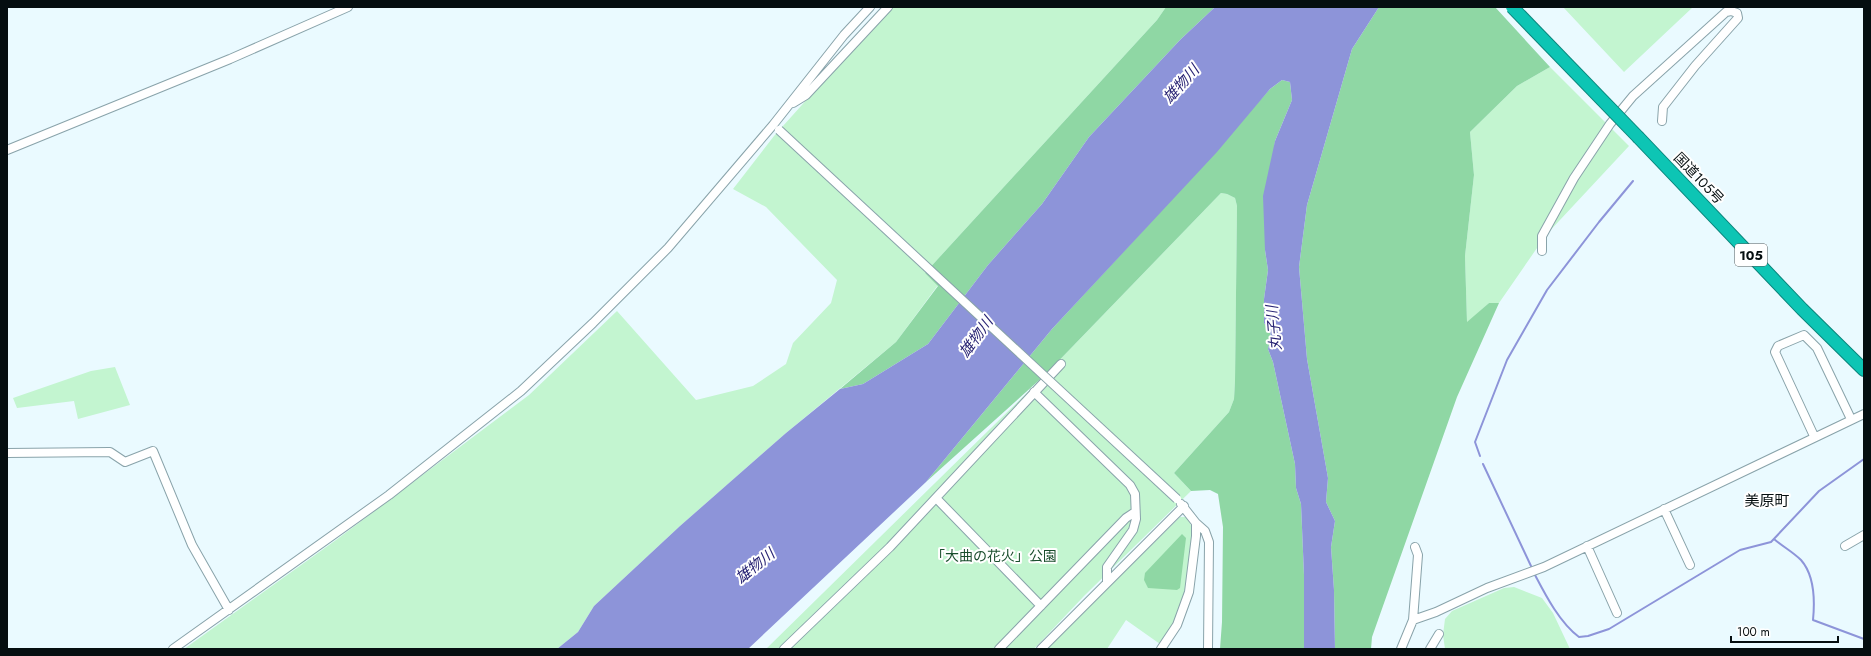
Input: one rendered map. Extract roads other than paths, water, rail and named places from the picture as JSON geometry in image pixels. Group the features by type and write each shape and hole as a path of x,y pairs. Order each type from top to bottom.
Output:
{"highway":[{"name":"国道105号","path":"1512,7 1802,309 1864,370"}],"street":[{"path":"7,150 230,59 348,7"},
{"path":"173,649 389,495 521,391 593,324 668,248 776,128 790,105 844,35 870,7"},
{"path":"790,105 806,95 888,7"},
{"path":"1542,251 1542,236 1574,178 1610,124 1634,96 1726,12 1731,11 1737,13 1738,18 1695,66 1663,107 1662,121"},
{"path":"776,128 1177,499 1196,523 1205,531 1209,542 1208,649"},
{"path":"1814,436 1776,352 1778,346 1804,336 1817,348 1851,420"},
{"path":"784,649 885,552 1061,364"},
{"path":"1034,392 1130,485 1135,494 1136,520 1133,530 1107,567 1107,582"},
{"path":"1414,620 1436,612 1487,588 1544,567 1814,436 1864,414"},
{"path":"7,453 110,452 125,462 153,451 192,545 229,610"},
{"path":"936,498 1041,606"},
{"path":"1040,649 1184,506"},
{"path":"1664,509 1690,565"},
{"path":"999,649 1126,518 1135,512"},
{"path":"1161,649 1177,625 1189,592 1196,536 1196,523"},
{"path":"1846,546 1864,535"},
{"path":"1587,546 1617,613"},
{"path":"1401,649 1414,620 1418,555 1415,547"},
{"path":"1430,649 1439,634"}],"water":[{"path":"1215,7 1379,7 1352,49 1307,205 1299,267 1307,359 1328,478 1326,502 1335,521 1331,547 1334,590 1335,649 1304,649 1304,575 1301,504 1296,488 1295,464 1273,362 1268,349 1271,337 1270,331 1264,323 1264,299 1268,270 1265,250 1263,196 1275,141 1292,100 1290,82 1282,80 1270,89 1217,152 1052,329 926,482 748,649 557,649 578,632 594,606 680,526 786,433 840,389 863,384 928,344 988,265 1042,204 1089,137 1180,40"}],"waterway":[{"path":"1480,456 1475,442 1507,360 1547,290 1599,222 1633,181"},
{"path":"1535,575 1560,617 1579,637 1588,636 1609,629 1740,550 1771,542 1819,491 1864,459"},
{"path":"1483,464 1531,566"},
{"path":"1774,539 1795,554 1806,566 1813,588 1813,620 1864,639"}],"district":[{"name":"美原町","path":"1767,501"}],"water label":[{"name":"雄物川","path":"1181,84"},
{"name":"丸子川","path":"1274,328"},
{"name":"雄物川","path":"976,337"},
{"name":"雄物川","path":"755,566"}],"park label":[{"name":"「大曲の花火」公園","path":"994,556"}]}
